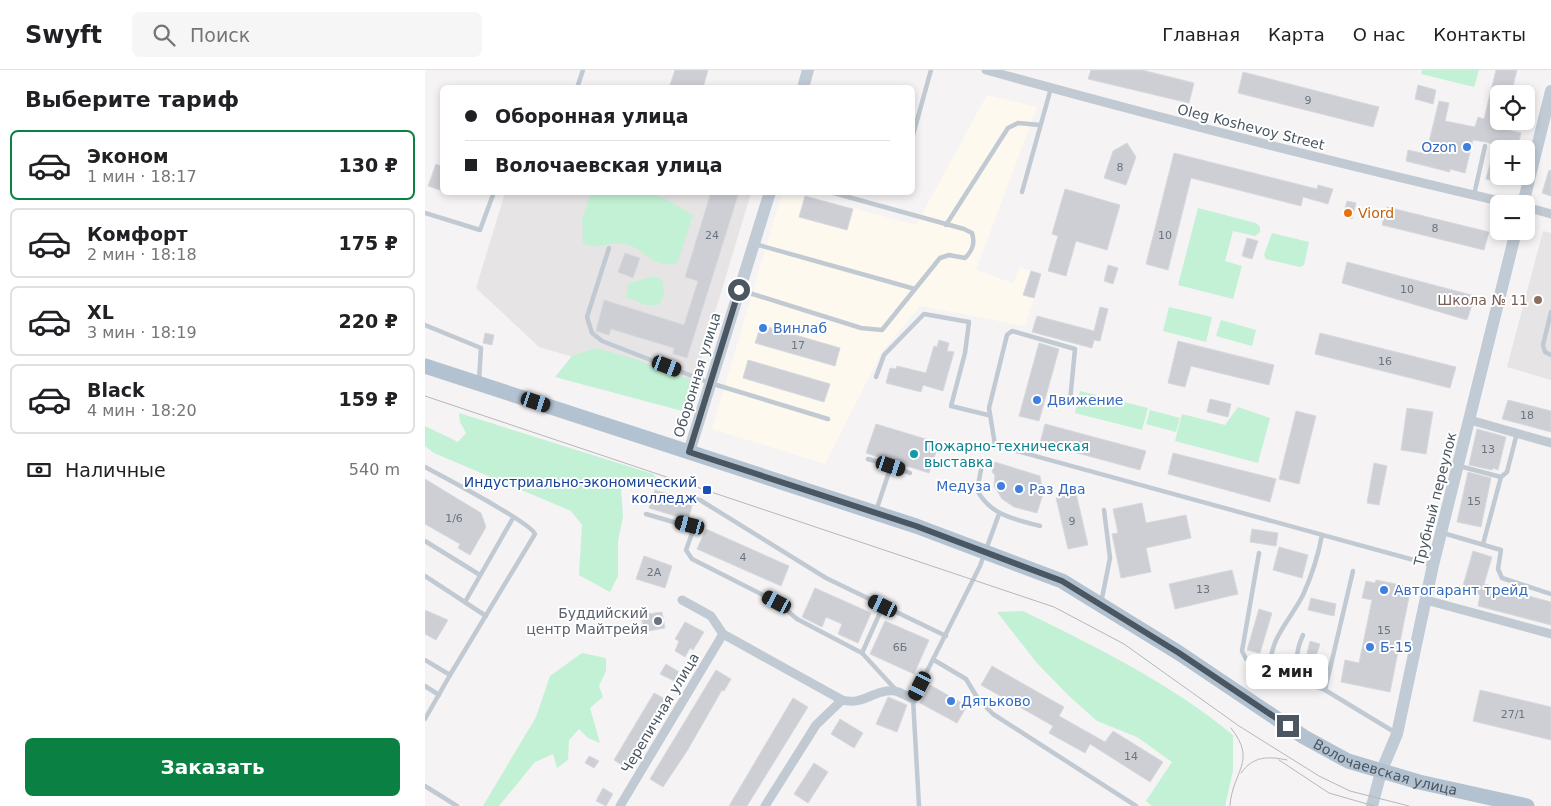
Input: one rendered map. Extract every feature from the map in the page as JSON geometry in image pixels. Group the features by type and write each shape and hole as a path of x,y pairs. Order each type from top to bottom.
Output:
{"main road":[{"name":"Волочаевская улица","path":"425,366 876,513 1062,581 1194,663 1304,737 1348,762 1381,772 1527,806"}],"street":[{"path":"804,85 808,70"},
{"name":"Oleg Koshevoy Street","path":"986,70 1350,167 1490,199"},
{"path":"1525,195 1551,91"},
{"name":"Оборонная улица","path":"689,452 768,195"},
{"path":"1535,210 1551,214"},
{"name":"Трубный переулок","path":"1372,806 1381,772 1397,734 1433,565 1515,240"},
{"path":"1470,420 1551,443"},
{"path":"682,600 711,616 723,634 779,666 814,682 841,700 852,703 864,701 880,692 897,691 913,699"},
{"path":"1426,600 1551,634"},
{"name":"Черепичная улица","path":"620,806 723,634"},
{"path":"765,806 816,724 841,700"}],"lane":[{"path":"578,85 583,70"},
{"path":"915,128 931,70"},
{"path":"1022,192 1051,88"},
{"path":"947,225 1009,128 1018,123 1040,125"},
{"path":"1474,195 1485,146"},
{"path":"425,213 480,230 493,195"},
{"path":"739,290 874,331 882,330 940,258 949,255 965,258 970,252 974,241 973,233 842,195"},
{"path":"754,244 915,289"},
{"path":"609,248 587,317 592,333 602,341 710,383 828,419"},
{"path":"1551,312 1543,346 1545,352 1551,355"},
{"path":"877,378 884,355 924,314 969,322 965,353 951,406 989,416"},
{"path":"425,325 481,348 479,384"},
{"path":"1070,401 1075,349 1012,331 1007,335 989,416 995,445 1433,565"},
{"path":"1483,544 1501,477 1507,472 1517,433"},
{"path":"868,459 910,473"},
{"path":"1458,465 1501,477"},
{"path":"876,513 891,466"},
{"path":"425,467 533,530 535,538 450,674 425,719"},
{"path":"981,470 977,490 982,500 999,514 1041,526"},
{"path":"686,495 700,500 826,578 946,636"},
{"path":"1101,604 1110,558 1104,510"},
{"path":"646,514 690,525 693,530 686,550 692,560 777,602 797,619 862,653 897,691"},
{"path":"920,806 913,699 946,636 985,552 999,514"},
{"path":"465,602 513,518"},
{"path":"1441,533 1501,550 1502,554 1498,569 1502,578 1551,594"},
{"path":"1271,668 1269,655 1275,640 1302,596 1317,563 1321,535"},
{"path":"425,541 480,575"},
{"path":"1259,554 1242,651 1246,659 1271,668 1307,685 1325,690 1397,734"},
{"path":"1325,690 1353,571"},
{"path":"425,576 486,616"},
{"path":"862,653 883,606"},
{"path":"1303,635 1296,651 1300,669 1307,685"},
{"path":"425,660 450,674"},
{"path":"934,660 965,679 978,699 993,714 1136,806"},
{"path":"425,686 439,695"},
{"path":"425,786 457,806"}],"shaded area":[{"path":"987,95 1037,107 976,270 1013,283 1020,267 1042,274 1025,326 920,306 882,352 825,464 712,429 781,195 804,195 916,225"},
{"path":"504,195 750,195 691,392 539,347 476,288"},
{"name":"Школа № 11","path":"1543,231 1551,233 1551,380 1507,367"}],"green space":[{"path":"1422,70 1479,70 1474,87 1421,74"},
{"path":"590,195 654,195 664,198 693,215 678,262 670,264 657,262 626,244 589,246 583,244 582,219"},
{"path":"1198,208 1256,223 1260,227 1260,232 1255,236 1233,231 1225,261 1242,266 1233,299 1178,285"},
{"path":"1272,233 1309,242 1304,265 1300,267 1266,259 1264,255"},
{"path":"654,276 663,281 664,296 658,305 646,305 626,297 628,284"},
{"path":"1169,307 1212,317 1206,342 1163,331"},
{"path":"1221,320 1256,330 1252,346 1216,336"},
{"path":"596,348 634,359 696,382 686,412 555,377 572,356"},
{"path":"1080,391 1148,408 1142,430 1075,413"},
{"path":"1238,407 1270,418 1258,463 1175,441 1182,414 1225,425"},
{"path":"1150,410 1180,418 1176,432 1146,424"},
{"path":"459,413 653,474 659,481 621,488 623,517 618,541 618,576 610,592 579,575 582,525 571,511 434,453 425,446 425,426 458,442 466,433 460,422"},
{"path":"1023,611 1105,652 1158,682 1209,716 1233,735 1233,771 1225,806 1152,806 1146,801 1172,762 1137,737 1097,721 1068,695 1036,662 997,612"},
{"path":"582,653 606,658 606,671 599,686 603,697 590,708 600,743 588,738 579,729 569,740 568,760 557,768 553,754 535,762 499,806 483,806 536,717 550,676"}],"building":[{"path":"675,70 708,70 704,85 670,85"},
{"path":"1091,70 1142,70 1194,83 1189,103 1088,79"},
{"path":"1496,70 1517,70 1513,85 1492,85"},
{"path":"1243,72 1379,107 1373,127 1238,93"},
{"path":"1418,85 1436,90 1433,104 1415,99"},
{"path":"1490,94 1490,130 1508,130 1521,133 1519,140 1490,140 1490,143 1473,140 1465,173 1450,169 1450,172 1406,161 1408,150 1426,154 1439,101 1449,103 1445,121 1475,127 1478,117 1484,119"},
{"path":"1127,143 1136,157 1126,185 1104,178 1113,151"},
{"path":"1174,153 1317,189 1318,185 1333,189 1328,204 1303,197 1301,206 1191,178 1168,270 1146,264"},
{"path":"436,164 440,166 440,190 428,186"},
{"path":"1490,164 1490,180 1486,179"},
{"path":"1549,170 1551,171 1551,196 1542,193"},
{"path":"1065,189 1120,205 1107,250 1076,241 1066,276 1048,271 1058,236 1052,234"},
{"path":"710,195 738,195 687,358 673,354 674,348 611,329 609,335 596,331 604,300 684,325 698,281 685,277"},
{"path":"805,196 853,209 847,230 799,217"},
{"path":"1347,201 1356,203 1352,219 1343,216"},
{"path":"1387,207 1489,232 1484,250 1382,225"},
{"path":"1247,238 1258,241 1252,259 1242,256"},
{"path":"625,253 640,258 633,278 618,272"},
{"path":"1347,262 1475,296 1467,320 1342,283"},
{"path":"1108,265 1118,268 1113,284 1104,281"},
{"path":"1031,271 1041,274 1034,298 1023,295"},
{"path":"1100,307 1108,309 1100,341 1094,340 1092,348 1032,332 1037,316 1094,331"},
{"path":"761,325 840,348 835,366 755,343"},
{"path":"485,333 494,335 492,345 483,343"},
{"path":"1320,333 1456,367 1450,388 1315,354"},
{"path":"939,340 949,343 947,351 954,352 943,391 923,385 921,392 886,383 890,368 896,369 897,366 926,373 934,346 937,347"},
{"path":"1178,341 1274,365 1269,385 1191,366 1185,387 1168,383"},
{"path":"1039,343 1059,349 1039,421 1019,416"},
{"path":"748,360 830,384 824,402 743,378"},
{"path":"1210,399 1231,404 1228,417 1207,412"},
{"path":"1508,400 1551,411 1551,432 1502,419"},
{"path":"1407,408 1433,412 1426,454 1401,450"},
{"path":"1296,411 1316,416 1299,484 1279,479"},
{"path":"876,424 939,443 929,473 866,453"},
{"path":"1045,424 1146,451 1140,470 1040,443"},
{"path":"1477,429 1506,437 1498,470 1469,465"},
{"path":"1173,453 1276,479 1270,502 1168,474"},
{"name":"Раз Два","path":"995,462 1040,476 1043,494 1037,513 1014,507 1002,499 994,486 995,475 992,472"},
{"path":"1374,463 1387,466 1379,505 1367,503"},
{"path":"1468,472 1491,478 1481,527 1457,522"},
{"path":"425,479 481,513 486,527 470,555 458,548 460,544 425,524"},
{"path":"655,490 693,502 688,520 649,508"},
{"path":"1076,493 1088,545 1068,549 1056,498"},
{"path":"1142,503 1146,523 1186,515 1191,538 1146,548 1151,572 1121,578 1112,534 1118,533 1113,509"},
{"path":"706,529 789,566 781,586 697,549"},
{"path":"1252,529 1278,533 1276,546 1250,542"},
{"path":"1279,547 1308,555 1302,578 1273,570"},
{"path":"1473,551 1492,557 1484,584 1551,602 1551,625 1478,606 1480,595 1462,589"},
{"path":"644,556 672,566 665,588 636,579"},
{"path":"1232,570 1238,594 1175,609 1169,584"},
{"path":"1376,580 1411,587 1390,692 1341,682 1345,660 1359,663 1372,600 1362,598 1366,581 1375,583"},
{"path":"815,588 871,613 858,643 838,634 842,624 826,617 822,627 802,617"},
{"path":"1311,598 1336,604 1334,616 1308,610"},
{"path":"1259,609 1272,613 1260,653 1247,650"},
{"path":"425,610 448,620 436,640 425,634"},
{"path":"662,612 665,628 643,632 642,620 649,619 648,614"},
{"path":"885,621 929,640 914,674 870,654"},
{"path":"685,622 704,632 693,650 690,648 685,657 675,651 679,641 675,639"},
{"path":"1310,641 1320,644 1316,656 1307,654"},
{"path":"666,664 679,672 674,681 660,674"},
{"path":"992,666 1064,707 1059,716 1105,742 1113,731 1163,762 1150,782 1090,744 1085,753 1049,733 1053,726 981,685"},
{"path":"716,670 731,679 724,691 722,690 687,751 663,787 650,779"},
{"path":"930,685 967,706 957,723 920,703"},
{"path":"1480,690 1551,707 1551,740 1473,721"},
{"path":"654,693 665,699 625,767 614,760"},
{"path":"888,697 907,705 897,732 876,724"},
{"path":"793,698 808,707 747,806 729,806"},
{"path":"840,719 863,733 854,748 831,734"},
{"path":"589,756 599,761 594,768 585,763"},
{"path":"814,763 828,772 808,803 794,794"},
{"path":"603,788 613,794 606,806 596,801"}],"tram line":[{"path":"425,396 1054,607 1124,644 1239,726 1319,776 1350,791 1409,806"},
{"path":"1230,806 1243,758 1243,750 1231,728"},
{"path":"1241,773 1256,760 1267,758 1287,760"},
{"path":"1279,760 1329,793 1374,806"}],"place":[{"name":"Ozon","path":"1467,147"},
{"name":"Viord","path":"1348,213"},
{"name":"Школа № 11","path":"1538,300"},
{"name":"Винлаб","path":"763,328"},
{"name":"Движение","path":"1037,400"},
{"name":"Пожарно-техническая выставка","path":"914,454"},
{"name":"Медуза","path":"1001,486"},
{"name":"Раз Два","path":"1019,489"},
{"name":"Индустриально-экономический колледж","path":"707,490"},
{"name":"Автогарант трейд","path":"1384,590"},
{"name":"Буддийский центр Майтрейя","path":"658,621"},
{"name":"Б-15","path":"1370,647"},
{"name":"Дятьково","path":"951,701"}],"route":[{"path":"739,290 689,452 916,526 1062,581 1179,653 1288,726"}]}
